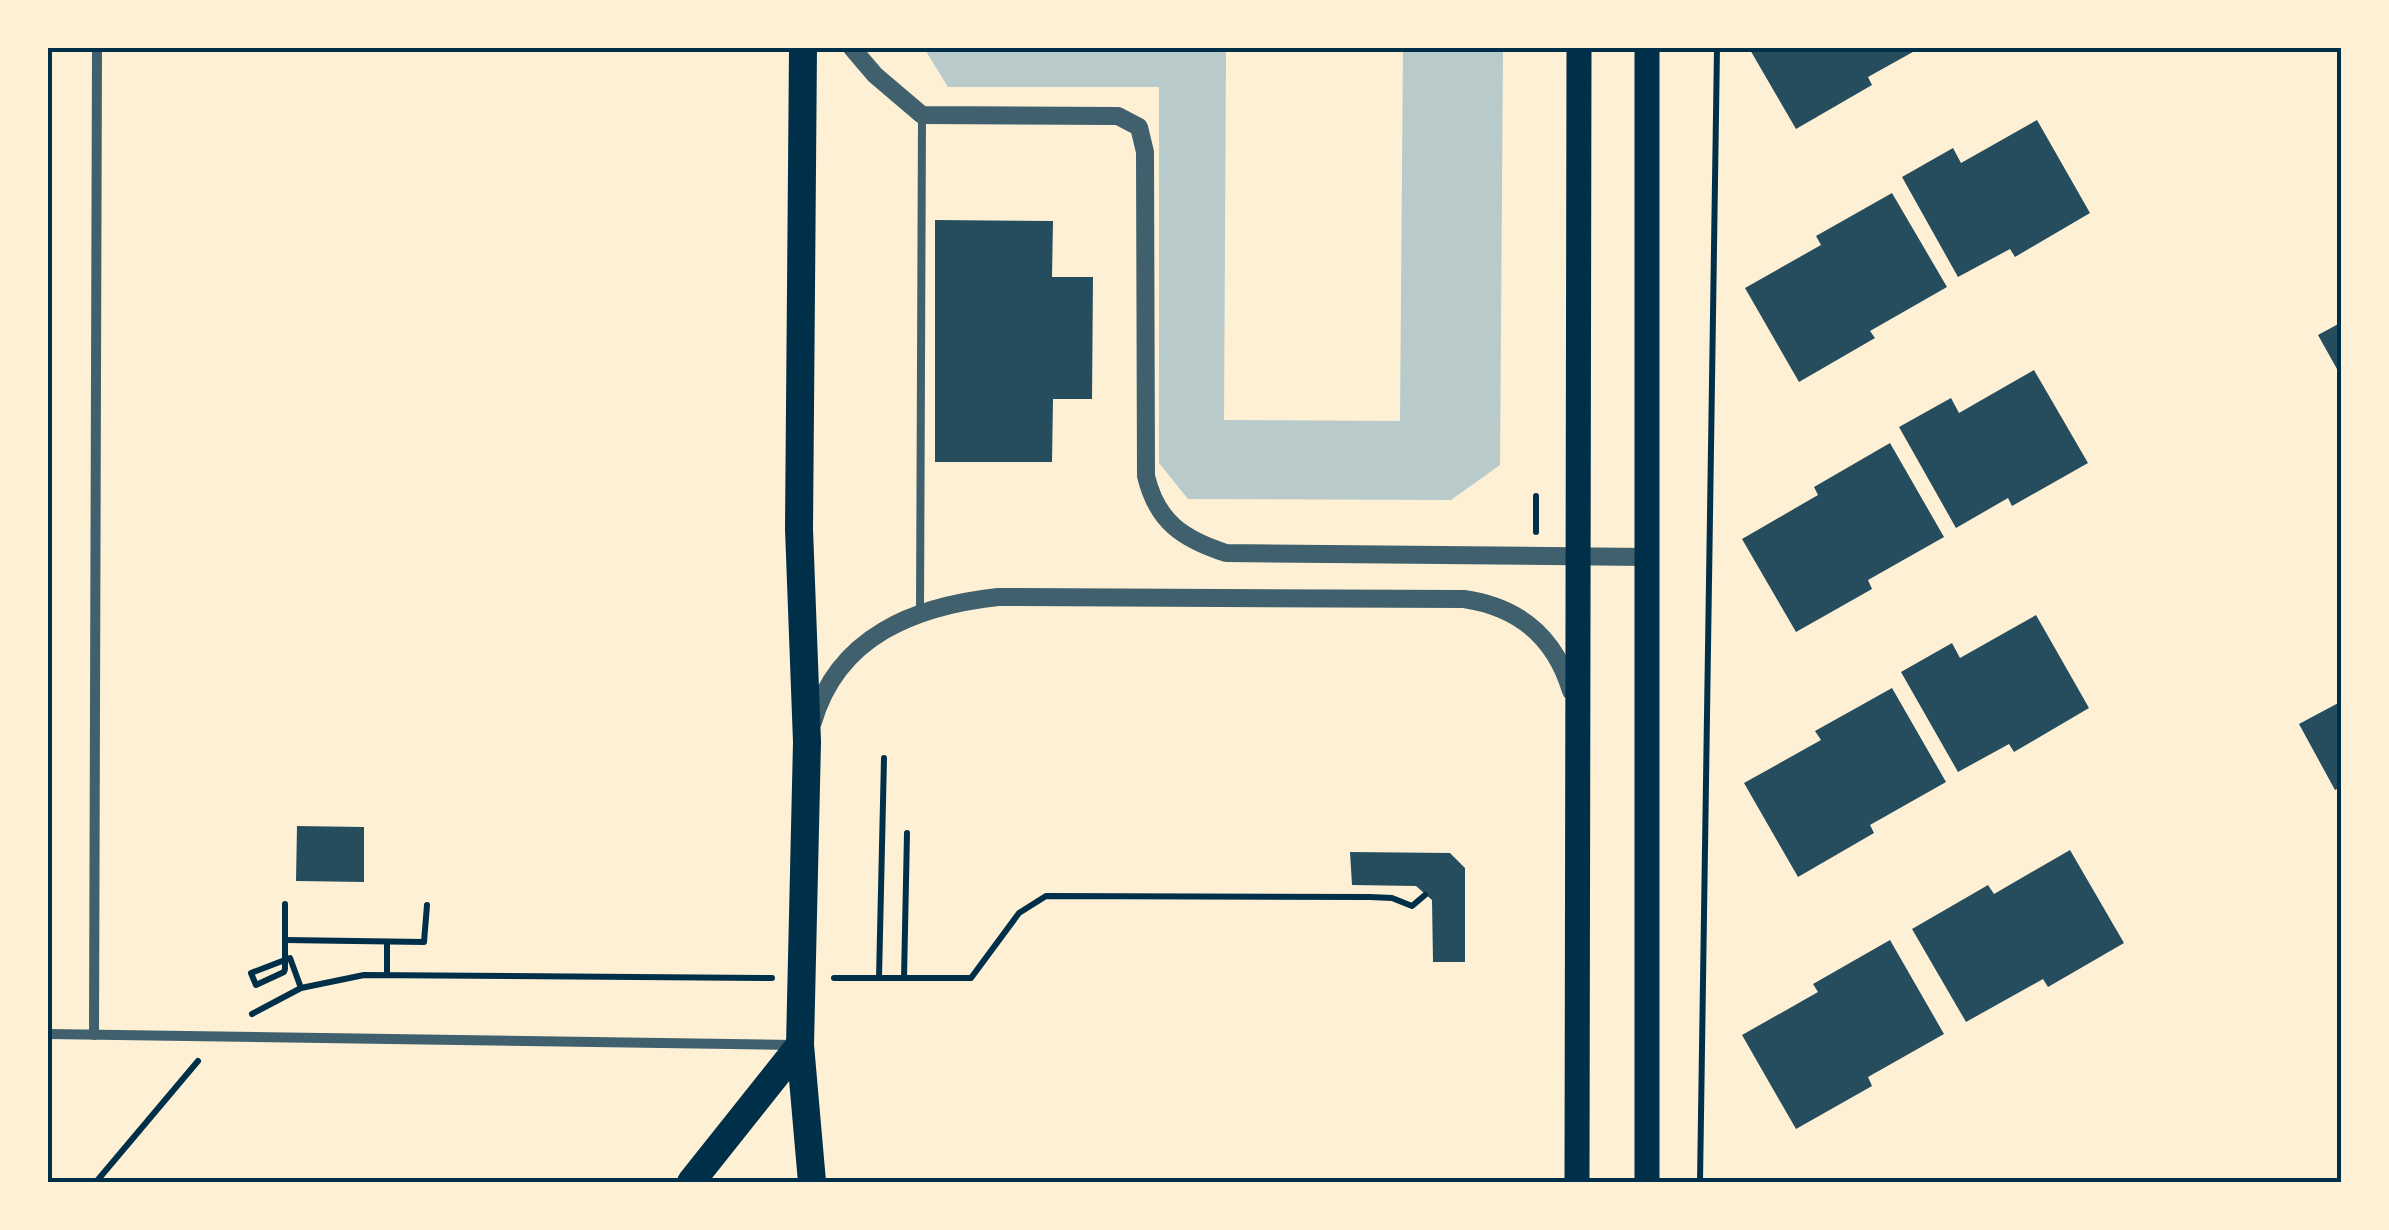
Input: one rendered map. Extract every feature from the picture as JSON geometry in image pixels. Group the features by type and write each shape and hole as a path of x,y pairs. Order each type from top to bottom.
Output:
{"highway":[{"path":"803,48 799,529 807,742 800,1045 812,1182"},
{"path":"691,1182 800,1045"}],"main road":[{"path":"1578,1182 1579,48"},
{"path":"1647,48 1647,1182"}],"street":[{"path":"94,1035 97,48"},
{"path":"852,48 875,75 922,116 1118,116 1139,127 1146,152 1146,476 1152,503 1172,528 1194,542 1226,553 1647,557"},
{"path":"807,742 819,701 836,669 884,628 920,612 998,597 1464,600 1496,604 1529,622 1550,644 1566,672 1579,718"},
{"path":"48,1034 800,1045"}],"lane":[{"path":"920,612 922,116"}],"path":[{"path":"1700,1182 1718,48"},
{"path":"879,978 884,758"},
{"path":"904,978 908,833"},
{"path":"820,978 976,976 1019,913 1046,896 1370,897 1392,898 1412,906 1425,894"},
{"path":"286,904 285,940 284,972 256,985 251,973 290,958 301,988"},
{"path":"285,940 424,942 427,904"},
{"path":"388,942 388,975 780,978"}],"shaded area":[{"path":"924,48 1226,48 1224,420 1400,421 1403,48 1503,48 1500,465 1451,500 1188,499 1159,463 1159,87 948,87"}],"building":[{"path":"1749,48 1920,48 1868,77 1872,85 1796,129"},
{"path":"2037,120 2090,213 2015,257 2010,249 1958,277 1902,177 1953,148 1961,163"},
{"path":"1892,193 1947,287 1870,331 1875,338 1799,382 1745,288 1821,245 1816,236"},
{"path":"935,220 1053,221 1052,277 1093,277 1092,399 1053,399 1052,462 935,462"},
{"path":"2342,322 2342,378 2318,335"},
{"path":"2034,370 2088,463 2012,506 2008,498 1956,528 1899,427 1951,398 1959,413"},
{"path":"1890,443 1944,537 1868,580 1872,589 1796,632 1742,539 1818,495 1814,487"},
{"path":"2036,615 2089,708 2014,752 2009,744 1958,772 1901,672 1952,643 1960,658"},
{"path":"1892,688 1946,782 1870,825 1874,833 1798,877 1744,783 1821,740 1815,731"},
{"path":"2342,701 2342,786 2335,790 2299,724"},
{"path":"297,826 364,827 364,882 296,881"},
{"path":"2070,850 2124,943 2048,987 2043,979 1966,1022 1912,929 1988,885 1994,894"},
{"path":"1350,852 1450,853 1465,868 1465,962 1433,962 1432,900 1416,886 1352,885"},
{"path":"1890,940 1944,1034 1868,1077 1872,1086 1796,1129 1742,1035 1818,992 1813,984"}]}
